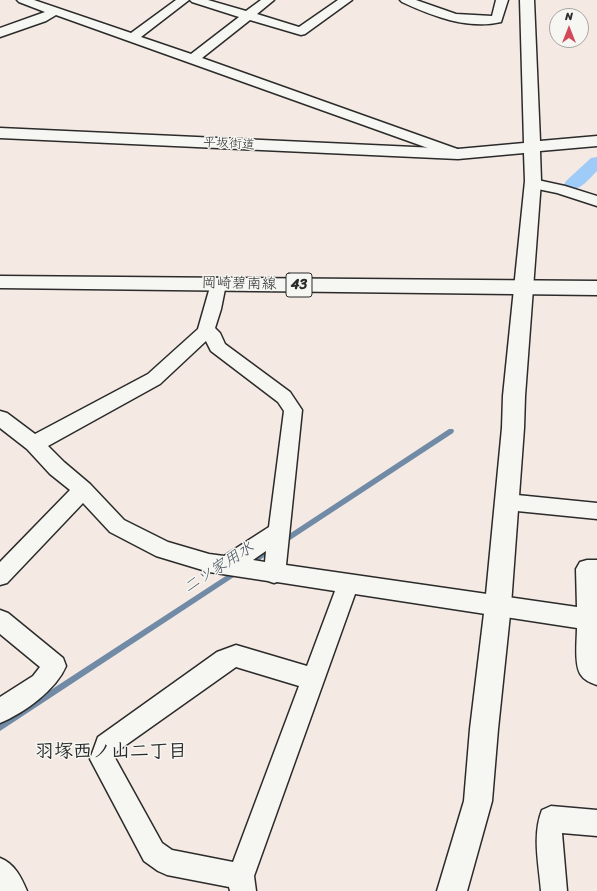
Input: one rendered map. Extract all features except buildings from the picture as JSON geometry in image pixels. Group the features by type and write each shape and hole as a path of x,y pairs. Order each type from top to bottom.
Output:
{"street":[{"path":"23,0 458,154"},
{"path":"132,38 183,0"},
{"path":"196,0 301,31 346,0"},
{"path":"193,59 268,0"},
{"path":"406,0 434,13 454,18 491,21 497,19 502,0"},
{"path":"455,890 478,801 514,428 514,396 532,184 527,0"},
{"path":"0,33 7,28 47,16 54,11"},
{"name":"平坂街道","path":"0,133 458,154 532,147"},
{"path":"532,147 597,141"},
{"path":"532,184 560,189 597,201"},
{"name":"岡崎碧南線","path":"0,282 597,288"},
{"path":"34,444 154,379 206,330 213,309 218,284"},
{"path":"206,330 214,337 217,347 284,397 294,410 274,574"},
{"path":"0,418 34,444 57,468 83,490 117,526 163,550 209,563 274,574 587,619"},
{"path":"2,571 83,490"},
{"path":"507,502 597,511"},
{"path":"226,566 279,532"},
{"path":"597,569 588,568 587,619 589,668 597,674"},
{"path":"314,678 236,656 225,660 106,745 102,759 153,852 168,862 242,883 348,585"},
{"path":"0,620 55,666 41,684 0,711"},
{"path":"554,891 549,832 551,819 597,823"},
{"path":"0,871 8,880 14,891"}],"waterway":[{"path":"572,185 597,162"},
{"name":"二ツ家用水","path":"282,542 451,431"},
{"name":"二ツ家用水","path":"249,564 271,549"},
{"name":"二ツ家用水","path":"0,727 238,571"}],"district":[{"name":"羽塚西ノ山二丁目","path":"111,752"}]}
